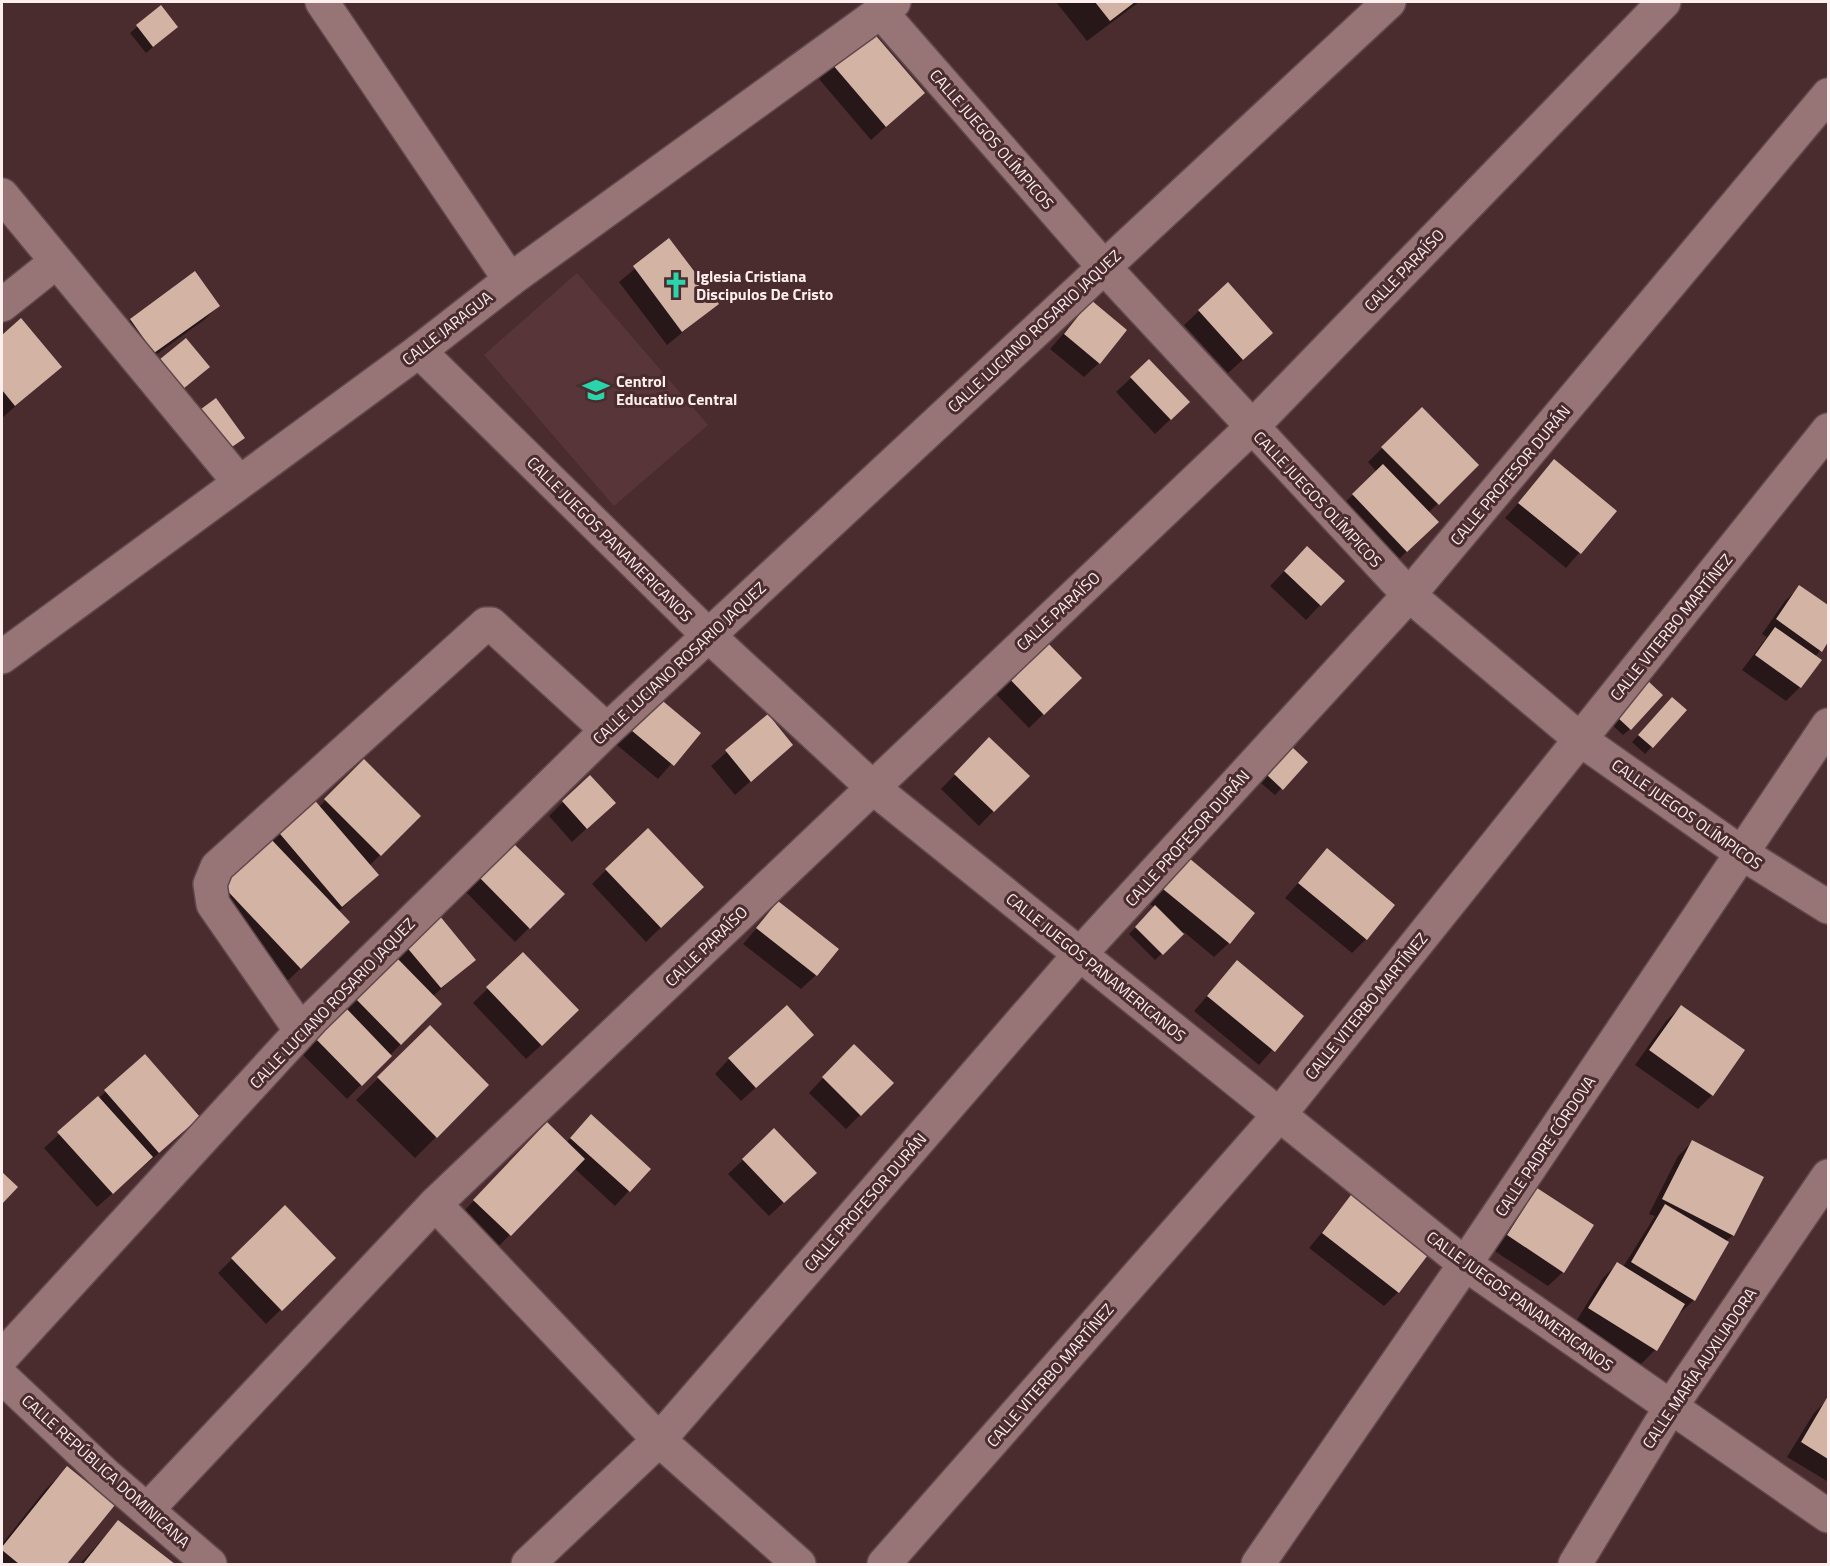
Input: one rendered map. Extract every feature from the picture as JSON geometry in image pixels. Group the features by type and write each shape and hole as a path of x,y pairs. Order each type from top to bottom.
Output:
{"street":[{"path":"322,2 510,280"},
{"name":"CALLE LUCIANO ROSARIO JAQUEZ","path":"2,1357 301,1031 607,730 1389,2"},
{"name":"CALLE PARAÍSO","path":"148,1509 435,1204 1251,428 1664,2"},
{"name":"CALLE JARAGUA","path":"2,657 419,351 510,280 887,6"},
{"name":"CALLE JUEGOS OLÍMPICOS","path":"887,6 1103,266 1409,596 1581,740 1743,854 1828,907"},
{"name":"CALLE PROFESOR DURÁN","path":"528,1564 658,1440 1080,954 1409,596 1828,95"},
{"path":"2,195 238,482"},
{"path":"2,305 56,262"},
{"name":"CALLE JUEGOS PANAMERICANOS","path":"419,351 709,636 872,787 1465,1264 1828,1516"},
{"name":"CALLE VITERBO MARTÍNEZ","path":"884,1564 1280,1114 1828,430"},
{"path":"301,1031 213,904 210,884 217,867 486,624 491,624 607,730"},
{"name":"CALLE PADRE CÓRDOVA","path":"1258,1564 1465,1264 1828,725"},
{"name":"CALLE MARÍA AUXILIADORA","path":"1575,1564 1670,1408 1828,1176"},
{"path":"435,1204 658,1440 799,1564"},
{"name":"CALLE REPÚBLICA DOMINICANA","path":"2,1377 106,1475 210,1564"}],"shaded area":[{"name":"Centrol Educativo Central","path":"577,273 708,425 614,506 484,355"}],"building":[{"path":"1095,2 1135,2 1110,21"},
{"path":"161,5 178,27 153,47 136,25"},
{"path":"871,30 925,93 886,127 832,64"},
{"name":"Iglesia Cristiana Discipulos De Cristo","path":"669,238 719,304 682,332 633,266"},
{"path":"195,271 220,306 154,353 130,319"},
{"path":"1228,282 1273,333 1243,360 1198,310"},
{"path":"1091,300 1127,330 1100,364 1064,334"},
{"path":"21,318 62,367 15,406 2,390 2,335"},
{"path":"186,338 210,367 183,389 159,360"},
{"path":"1149,359 1190,402 1171,420 1130,377"},
{"path":"216,398 245,438 226,451 197,412"},
{"path":"1422,407 1479,465 1439,505 1381,447"},
{"path":"1554,459 1617,511 1581,554 1518,503"},
{"path":"1383,464 1439,522 1407,552 1352,494"},
{"path":"1307,546 1345,581 1321,606 1284,571"},
{"path":"1799,585 1828,605 1828,642 1822,652 1776,619"},
{"path":"1775,627 1822,660 1801,688 1755,655"},
{"path":"1044,639 1082,678 1044,715 1006,675"},
{"path":"1648,681 1663,695 1631,730 1617,717"},
{"path":"652,692 701,733 674,766 625,725"},
{"path":"1672,697 1687,710 1653,748 1638,735"},
{"path":"768,714 793,745 751,782 725,750"},
{"path":"989,737 1030,776 994,812 954,774"},
{"path":"1292,747 1308,762 1283,790 1267,775"},
{"path":"364,759 421,816 381,856 324,799"},
{"path":"590,775 616,803 587,829 562,801"},
{"path":"311,796 379,875 342,907 275,828"},
{"path":"648,828 704,887 661,928 605,869"},
{"path":"269,837 350,922 301,969 221,884"},
{"path":"513,843 565,894 530,929 479,877"},
{"path":"1327,848 1395,905 1367,940 1298,883"},
{"path":"1189,858 1255,913 1230,944 1163,889"},
{"path":"778,901 839,949 817,976 756,928"},
{"path":"1155,905 1184,934 1163,955 1135,927"},
{"path":"439,915 476,960 441,988 404,944"},
{"path":"523,952 579,1010 542,1046 486,987"},
{"path":"396,957 442,1004 401,1045 354,997"},
{"path":"1237,960 1304,1016 1275,1052 1207,996"},
{"path":"787,1005 814,1035 756,1088 728,1058"},
{"path":"1681,1005 1745,1050 1713,1096 1649,1050"},
{"path":"346,1008 392,1056 362,1086 315,1038"},
{"path":"430,1025 489,1085 437,1138 377,1077"},
{"path":"854,1044 894,1083 861,1116 822,1077"},
{"path":"145,1054 200,1117 159,1153 104,1090"},
{"path":"98,1096 153,1157 113,1194 57,1132"},
{"path":"591,1114 651,1169 630,1192 570,1138"},
{"path":"547,1122 585,1159 511,1236 473,1200"},
{"path":"774,1128 817,1173 784,1203 742,1159"},
{"path":"1692,1140 1764,1177 1734,1236 1662,1199"},
{"path":"2,1172 18,1187 2,1204"},
{"path":"1537,1188 1594,1225 1564,1273 1507,1235"},
{"path":"1354,1191 1431,1251 1399,1293 1322,1233"},
{"path":"1665,1204 1729,1242 1695,1301 1631,1262"},
{"path":"285,1205 336,1258 282,1311 231,1258"},
{"path":"1617,1262 1685,1304 1657,1351 1588,1308"},
{"path":"1828,1396 1828,1459 1801,1442"},
{"path":"67,1466 115,1505 67,1564 19,1564 2,1550 2,1547"},
{"path":"118,1520 175,1564 83,1564"}],"place":[{"name":"Iglesia Cristiana Discipulos De Cristo","path":"676,285"},
{"name":"Centrol Educativo Central","path":"596,390"}]}
